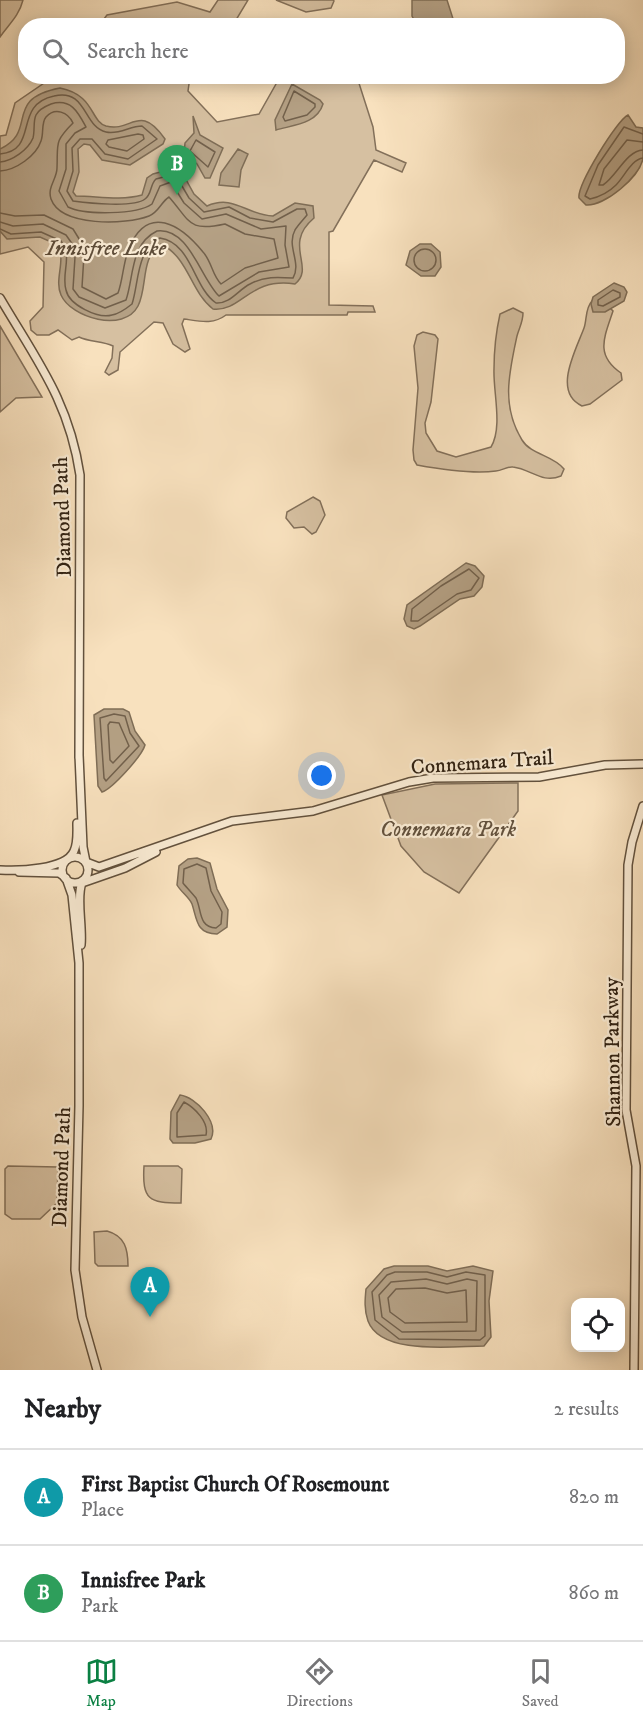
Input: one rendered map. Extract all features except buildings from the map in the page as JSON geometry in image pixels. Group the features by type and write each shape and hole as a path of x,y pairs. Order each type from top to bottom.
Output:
{"street":[{"name":"Diamond Path","path":"0,298 57,392 72,432 80,475 79,755 76,841 74,852 63,868 76,912 79,963 75,1270 82,1317 97,1370"},
{"name":"Diamond Path","path":"79,755 82,838 87,874 78,894 82,920 79,963"},
{"name":"Connemara Trail","path":"86,861 94,866 105,866 232,821 313,811 409,782 444,778 539,777 605,765 643,764"},
{"name":"Shannon Parkway","path":"634,1370 636,1166 626,1110 628,865 643,806"},
{"name":"Connemara Trail","path":"84,880 130,866 186,838"},
{"path":"0,870 43,867 76,857 86,861"},
{"path":"11,870 35,874 54,872 74,883 84,880"}],"green space":[{"path":"0,0 23,0 16,15 0,37"},
{"path":"218,0 248,0 237,18 105,18 107,15 177,2 210,12"},
{"path":"276,0 334,1 331,8 306,12"},
{"path":"43,84 189,84 188,91 217,122 259,114 276,84 359,84 373,127 376,150 406,163 402,172 374,160 333,231 329,232 329,305 373,306 375,312 348,312 347,315 226,315 206,322 184,319 182,324 190,349 185,352 173,344 163,323 154,322 120,352 118,370 109,375 105,372 112,358 113,346 79,337 72,340 58,330 49,335 37,335 31,330 30,321 43,307 44,262 28,247 0,254 0,136 6,135 15,103"},
{"path":"592,301 606,304 613,311 605,338 605,353 608,360 621,373 622,380 590,404 582,406 573,400 567,381 572,359 584,328 588,307"},
{"path":"513,308 523,313 510,376 511,415 526,445 559,464 564,469 561,476 542,477 513,467 498,471 477,472 417,465 413,450 418,388 414,346 417,335 423,332 435,335 438,339 431,402 425,423 426,433 437,451 456,457 491,447 495,439 497,420 494,378 496,335 500,314"},
{"path":"0,326 42,397 16,398 0,412"},
{"path":"313,497 320,501 325,515 316,532 312,534 304,527 294,528 286,518 287,512"},
{"name":"Connemara Park","path":"518,783 518,811 459,893 424,872 401,846 382,795 435,784"},
{"path":"8,1166 58,1167 57,1203 40,1219 12,1219 5,1214 5,1169"},
{"path":"144,1166 178,1166 182,1169 181,1203 161,1202 146,1193"},
{"path":"107,1231 122,1240 128,1266 98,1266 95,1263 94,1232"}],"water":[{"path":"412,0 447,0 453,18 413,18"},
{"path":"292,84 323,104 316,116 310,120 276,130 275,120"},
{"name":"Innisfree Lake","path":"60,88 80,96 97,119 106,126 123,126 142,120 156,128 165,139 163,144 130,165 102,160 90,145 84,144 78,149 79,172 73,192 76,196 117,198 142,195 147,178 153,174 179,167 194,194 207,206 225,202 273,216 295,203 313,206 314,218 300,237 301,277 295,284 267,285 232,305 213,309 205,302 178,258 161,244 154,250 147,264 141,298 131,314 121,319 110,320 86,316 75,310 67,303 59,289 61,258 58,245 40,237 7,239 0,231 0,149 11,142 18,133 26,107 32,100 42,93"},
{"path":"628,115 636,127 643,128 643,158 640,166 636,174 612,196 586,205 579,198 584,180 615,128"},
{"path":"193,116 200,135 223,148 210,178 205,178 197,164 184,154 185,143 194,133"},
{"path":"238,149 248,154 241,170 239,187 219,185 221,173"},
{"path":"420,244 431,244 440,252 441,267 435,276 421,276 406,265 410,251"},
{"path":"614,283 624,287 627,292 624,301 605,312 593,312 591,304 593,297"},
{"path":"466,563 475,566 484,576 482,587 474,596 460,599 414,629 407,626 404,619 407,605"},
{"path":"104,709 123,709 129,712 135,731 145,745 126,772 102,792 98,786 94,715"},
{"path":"197,858 210,863 217,889 228,910 227,927 217,934 205,931 198,925 191,901 177,885 179,866 188,859"},
{"path":"180,1095 193,1100 209,1118 213,1132 211,1139 195,1143 173,1143 170,1139 171,1112"},
{"path":"394,1266 428,1266 447,1271 473,1266 493,1271 489,1301 491,1337 484,1346 420,1347 387,1340 375,1332 367,1317 366,1289 384,1269"}],"place":[{"name":"Innisfree Park","path":"177,195"},
{"name":"First Baptist Church Of Rosemount","path":"150,1317"}]}
